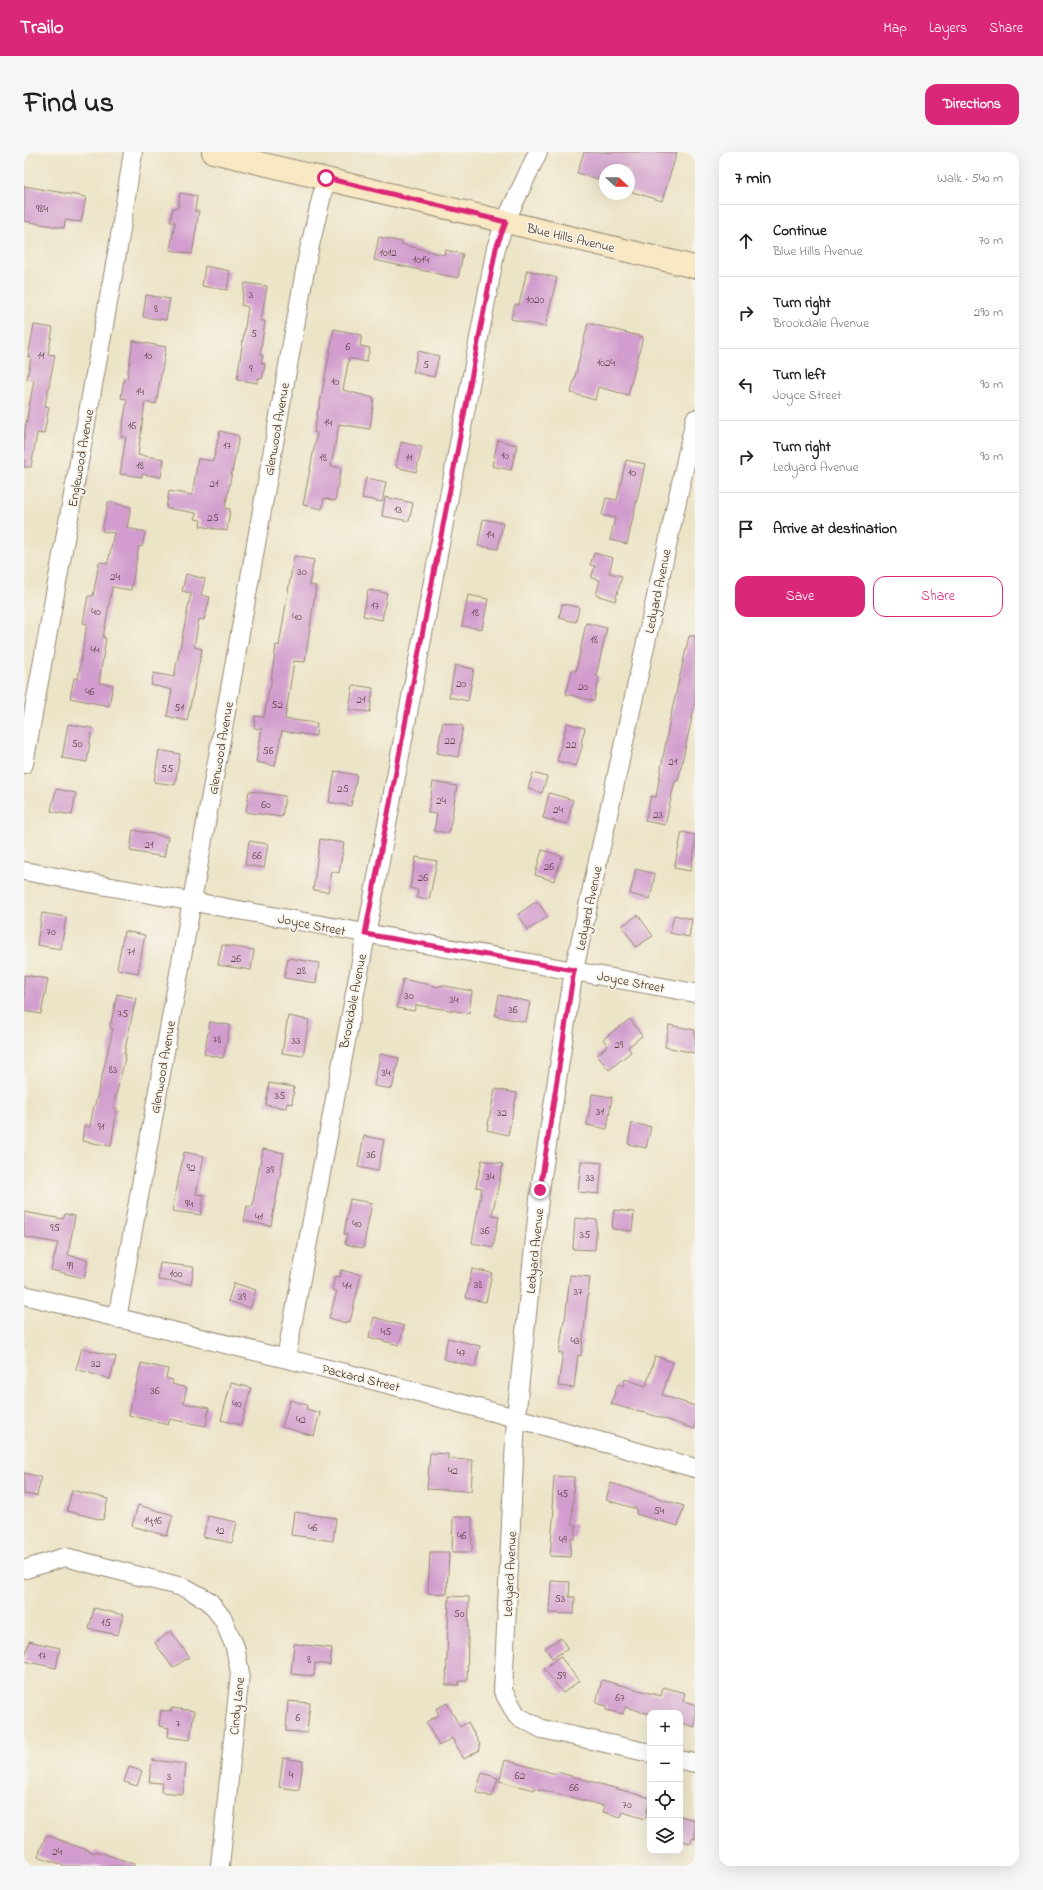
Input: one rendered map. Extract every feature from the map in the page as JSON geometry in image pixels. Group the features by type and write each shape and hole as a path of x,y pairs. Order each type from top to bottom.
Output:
{"main road":[{"name":"Blue Hills Avenue","path":"213,152 695,267"}],"street":[{"name":"Englewood Avenue","path":"24,764 118,248 133,152"},
{"name":"Brookdale Avenue","path":"286,1358 496,248 506,222 538,152"},
{"name":"Glenwood Avenue","path":"117,1319 308,254 326,178"},
{"name":"Ledyard Avenue","path":"647,1752 542,1729 517,1716 503,1690 516,1418 540,1190 574,970 694,424"},
{"name":"Joyce Street","path":"24,872 695,993"},
{"name":"Packard Street","path":"24,1295 117,1319 286,1358 516,1418 695,1468"},
{"name":"Cindy Lane","path":"26,1569 65,1557 186,1588 209,1601 224,1619 235,1647 240,1673 220,1866"},
{"path":"683,1761 695,1763"}],"building":[{"path":"584,152 677,152 662,201 635,193 635,164 599,164 599,179 577,173"},
{"path":"24,186 86,197 81,222 65,220 64,228 24,221"},
{"path":"180,193 197,196 195,211 199,211 192,254 170,250 175,222 170,222 173,208 178,208"},
{"path":"379,237 402,242 401,244 444,255 445,250 463,254 458,278 374,260"},
{"path":"205,266 230,271 227,290 202,286"},
{"path":"527,270 557,278 545,327 511,319 515,304 519,305"},
{"path":"245,283 267,286 261,321 265,321 260,355 263,356 261,363 265,364 262,379 258,378 257,383 237,379 248,307 241,305"},
{"path":"146,295 170,299 166,320 143,317"},
{"path":"588,323 643,337 628,395 598,387 595,400 571,393"},
{"path":"34,325 53,328 48,354 55,355 45,406 49,407 44,434 37,433 31,467 24,467 24,435 34,380 27,379 31,357 28,357"},
{"path":"334,329 362,335 360,346 370,348 366,362 349,358 343,390 374,398 370,429 339,424 331,466 341,468 335,501 324,498 322,509 303,505 317,433 314,432 318,409"},
{"path":"133,341 166,347 156,404 145,402 138,455 164,459 161,477 142,474 142,477 120,474 126,437 121,437 127,399 121,398 124,378 127,379"},
{"path":"418,351 439,356 434,377 413,372"},
{"path":"220,431 239,436 225,508 230,509 227,531 200,526 201,520 195,519 196,513 166,508 169,491 192,495 198,459 213,461"},
{"path":"498,440 517,445 511,470 492,466"},
{"path":"401,442 422,447 416,472 396,467"},
{"path":"626,460 645,464 627,544 610,540 615,518 602,515 606,498 617,500"},
{"path":"366,478 386,482 382,502 362,498"},
{"path":"385,497 413,503 409,521 382,516"},
{"path":"108,502 131,507 127,528 145,532 142,547 139,546 131,590 112,587 103,638 106,638 99,683 113,685 109,706 70,698 74,678 78,679 87,624 83,623 88,596 93,596 99,562 108,563 114,533 102,531"},
{"path":"483,519 503,523 498,549 478,546"},
{"path":"594,553 613,558 609,573 622,576 615,601 596,595 600,580 591,578 595,566 590,565"},
{"path":"294,556 314,560 309,585 316,586 305,662 294,661 285,719 317,723 316,736 282,731 275,766 256,762 262,729 254,728 255,716 264,717 270,689 276,645 279,646"},
{"path":"186,574 205,579 201,595 210,597 204,620 199,619 194,647 202,649 187,721 167,716 172,690 151,685 154,673 174,677 191,593 182,591"},
{"path":"368,590 387,593 382,620 363,616"},
{"path":"468,595 488,599 482,629 462,626"},
{"path":"562,604 579,607 576,622 559,618"},
{"path":"586,623 607,628 596,676 599,677 594,701 566,694 572,670 576,671"},
{"path":"689,636 695,636 695,703 678,781 675,781 665,825 645,821 651,796 656,797 670,719"},
{"path":"455,665 474,669 468,701 449,697"},
{"path":"353,685 373,688 370,712 349,710"},
{"path":"443,722 463,726 458,757 437,753"},
{"path":"567,723 585,728 581,743 583,744 576,766 557,761"},
{"path":"68,724 92,728 87,762 62,758"},
{"path":"159,750 180,754 175,785 154,782"},
{"path":"335,771 357,775 351,806 329,802"},
{"path":"533,773 547,777 542,793 528,788"},
{"path":"433,782 457,786 449,833 434,831 437,814 428,813"},
{"path":"56,789 76,793 72,815 51,811"},
{"path":"249,791 285,796 282,817 246,812"},
{"path":"549,793 573,800 567,824 543,818"},
{"path":"133,830 168,837 164,857 130,851"},
{"path":"682,832 695,835 695,849 690,871 674,868"},
{"path":"320,839 344,843 339,873 331,871 328,892 313,890"},
{"path":"249,841 268,844 264,868 245,865"},
{"path":"542,850 562,856 554,881 535,875"},
{"path":"416,857 437,861 429,900 417,898 418,890 410,888"},
{"path":"636,869 655,874 650,899 630,894"},
{"path":"537,901 548,917 528,930 518,914"},
{"path":"42,913 66,917 61,949 37,945"},
{"path":"638,915 653,936 636,947 622,926"},
{"path":"674,915 692,919 689,937 670,933"},
{"path":"124,931 145,935 138,973 117,969"},
{"path":"222,945 254,950 251,970 218,965"},
{"path":"288,958 319,963 316,983 284,978"},
{"path":"24,975 48,979 41,1014 24,1011"},
{"path":"403,979 439,987 440,985 472,991 469,1013 416,1005 414,1011 397,1008"},
{"path":"117,994 136,998 124,1054 126,1054 113,1108 117,1108 111,1146 82,1141 84,1126 90,1127 113,1029 110,1028"},
{"path":"499,995 530,1002 526,1022 495,1016"},
{"path":"288,1016 309,1020 303,1056 282,1053"},
{"path":"630,1019 642,1036 628,1047 631,1052 609,1070 597,1055 608,1046 603,1039"},
{"path":"210,1022 230,1025 223,1058 204,1054"},
{"path":"669,1025 695,1030 695,1053 665,1047"},
{"path":"380,1054 399,1058 392,1089 374,1086"},
{"path":"269,1083 294,1087 292,1104 287,1103 286,1108 266,1105"},
{"path":"495,1089 517,1093 508,1135 487,1130"},
{"path":"592,1094 612,1097 607,1129 587,1125"},
{"path":"632,1123 651,1127 646,1148 628,1144"},
{"path":"364,1136 384,1140 378,1171 358,1167"},
{"path":"263,1149 284,1153 271,1226 244,1221 247,1206 252,1207"},
{"path":"184,1152 204,1156 196,1194 204,1195 201,1215 172,1211"},
{"path":"482,1160 503,1164 492,1215 499,1216 493,1247 472,1243 482,1188 476,1187"},
{"path":"581,1161 602,1163 599,1194 578,1192"},
{"path":"350,1199 372,1203 363,1248 345,1244 347,1234 344,1234"},
{"path":"614,1210 634,1212 632,1231 612,1229"},
{"path":"24,1212 63,1219 65,1214 75,1216 68,1255 88,1260 84,1278 51,1270 58,1243 24,1237"},
{"path":"575,1218 597,1220 595,1250 573,1249"},
{"path":"160,1263 194,1267 191,1284 158,1280"},
{"path":"472,1269 492,1273 486,1302 466,1298"},
{"path":"341,1270 361,1275 350,1322 346,1321 346,1323 329,1318 337,1291 332,1290 335,1276 340,1277"},
{"path":"570,1275 590,1277 581,1356 578,1355 574,1388 558,1386 563,1353 559,1353 565,1320"},
{"path":"234,1283 256,1290 250,1308 228,1301"},
{"path":"374,1317 404,1326 399,1345 369,1337"},
{"path":"448,1338 480,1346 475,1367 443,1359"},
{"path":"82,1348 116,1357 110,1379 76,1369"},
{"path":"655,1356 673,1362 662,1395 695,1406 695,1429 643,1412 611,1404 618,1384 623,1386 625,1379 646,1386"},
{"path":"141,1363 168,1369 166,1378 173,1380 172,1384 187,1388 183,1403 209,1408 206,1426 170,1419 168,1425 129,1415"},
{"path":"231,1383 251,1388 241,1425 221,1420"},
{"path":"290,1400 307,1405 306,1409 320,1413 314,1436 282,1427"},
{"path":"430,1453 448,1454 448,1459 473,1460 471,1491 427,1489"},
{"path":"24,1473 41,1477 37,1496 24,1494"},
{"path":"554,1476 574,1477 572,1524 576,1525 575,1539 571,1538 570,1557 550,1556 554,1509 552,1508"},
{"path":"611,1483 684,1506 678,1526 636,1514 637,1509 606,1500"},
{"path":"72,1490 108,1499 103,1520 67,1511"},
{"path":"138,1505 173,1515 167,1536 132,1526"},
{"path":"294,1512 336,1518 333,1541 291,1535"},
{"path":"208,1516 237,1522 232,1543 203,1537"},
{"path":"453,1517 472,1517 472,1552 452,1552"},
{"path":"430,1552 449,1552 447,1594 428,1593"},
{"path":"551,1581 570,1582 569,1597 575,1597 574,1614 549,1613"},
{"path":"449,1596 469,1597 467,1681 459,1681 459,1685 446,1685"},
{"path":"94,1608 123,1615 118,1635 89,1629"},
{"path":"171,1631 189,1657 173,1668 155,1643"},
{"path":"561,1638 568,1649 552,1658 545,1648"},
{"path":"29,1641 60,1648 56,1668 24,1661"},
{"path":"294,1644 332,1648 330,1665 315,1663 314,1676 291,1674"},
{"path":"560,1656 579,1681 563,1693 544,1669"},
{"path":"602,1680 661,1696 663,1687 685,1693 683,1701 695,1704 695,1727 683,1724 683,1710 647,1710 646,1713 625,1707 623,1714 606,1710 607,1706 596,1703"},
{"path":"288,1701 310,1703 307,1733 286,1731"},
{"path":"447,1703 460,1727 468,1722 480,1745 480,1750 464,1759 452,1738 439,1746 426,1722 439,1715 436,1709"},
{"path":"172,1708 194,1711 190,1740 168,1737 169,1728 159,1726 161,1710 171,1712"},
{"path":"283,1758 303,1761 299,1790 279,1787"},
{"path":"152,1760 186,1764 183,1794 161,1792 162,1783 149,1782"},
{"path":"505,1760 556,1774 557,1772 647,1797 647,1811 645,1819 623,1812 621,1817 603,1812 605,1806 535,1788 534,1790 499,1781"},
{"path":"129,1767 142,1771 137,1786 124,1782"},
{"path":"482,1773 498,1778 492,1797 476,1792"},
{"path":"683,1817 695,1820 695,1839 692,1838 691,1843 683,1842"},
{"path":"46,1835 95,1853 96,1851 134,1864 134,1866 65,1866 38,1856"}],"route":[{"path":"326,178 506,222 496,248 365,934 574,970 540,1190"}]}
